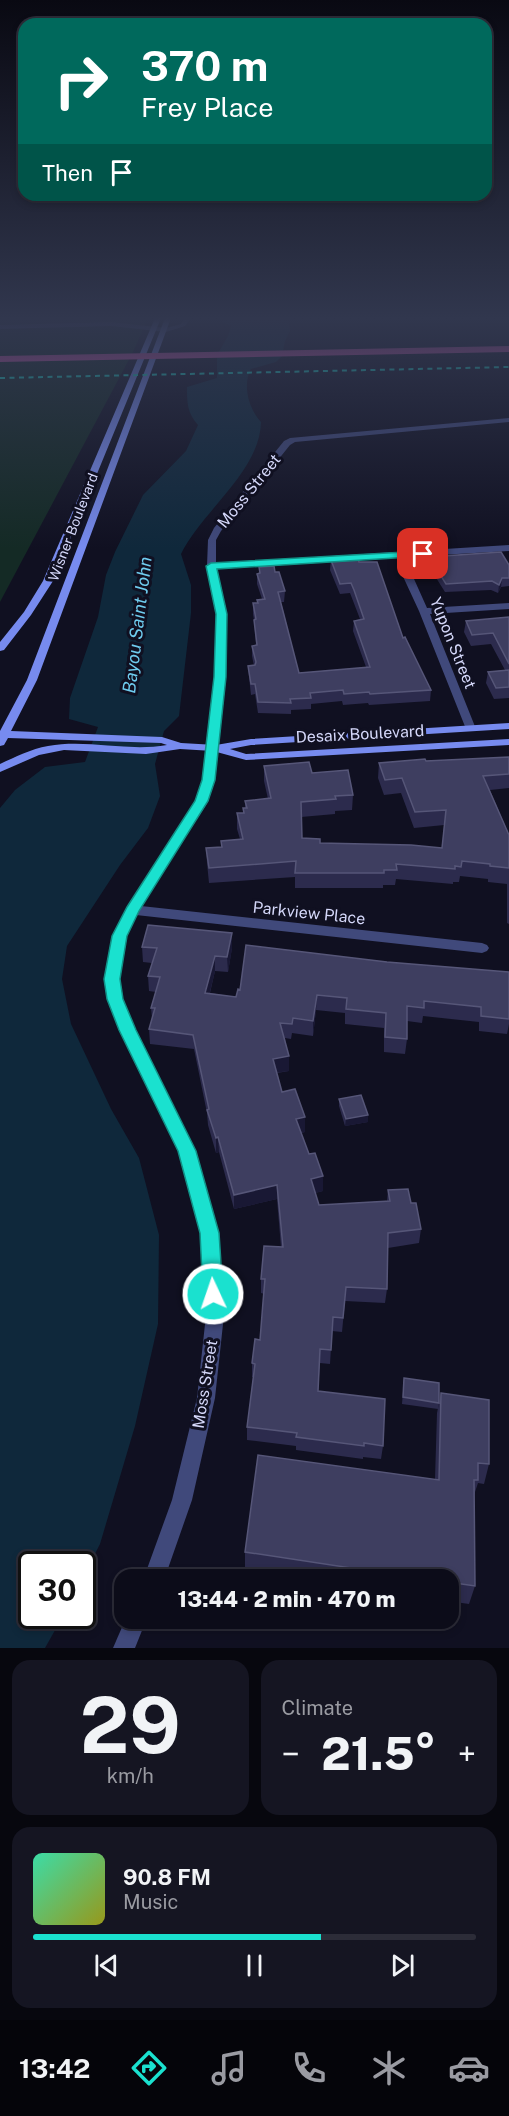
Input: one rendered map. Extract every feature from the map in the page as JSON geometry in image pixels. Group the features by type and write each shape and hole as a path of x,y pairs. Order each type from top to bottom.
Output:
{"street":[{"name":"Wisner Boulevard","path":"0,648 48,581 126,395"},
{"name":"Wisner Boulevard","path":"2,737 32,680 139,395"},
{"name":"Moss Street","path":"157,1569 183,1500 206,1398 215,1315 210,1233 187,1151 127,1030 115,999 112,979 119,936 132,910 202,801 209,780 220,677 221,614 211,566 212,540 217,530 287,443 302,437 509,420"},
{"path":"211,566 509,548"},
{"name":"Yupon Street","path":"405,570 424,611 471,729"},
{"path":"424,611 509,606"},
{"name":"Desaix Boulevard","path":"214,748 250,742 509,726"},
{"path":"471,729 477,744"},
{"name":"Desaix Boulevard","path":"2,737 214,748 246,757 509,742"},
{"name":"Desaix Boulevard","path":"0,769 16,759 48,749 91,743"},
{"name":"Parkview Place","path":"132,910 482,948"},
{"path":"124,1648 132,1629"}],"green space":[{"path":"0,395 110,395 0,602"}],"water":[{"name":"Bayou Saint John","path":"188,395 248,395 250,404 261,422 258,440 241,474 181,554 191,585 191,613 179,716 164,731 155,764 160,796 148,828 120,865 67,946 62,979 71,1024 111,1109 139,1158 159,1235 158,1324 135,1426 100,1544 96,1552 18,1551 18,1629 56,1629 45,1648 0,1648 0,808 15,790 45,767 85,762 98,727 69,719 70,698 98,617 106,575 143,495 186,451 198,425 190,412"}],"building":[{"path":"501,552 509,565 509,578 502,578 499,585 492,581 446,584 429,557"},
{"path":"358,559 359,562 377,562 403,638 405,637 431,690 344,694 343,690 310,693 311,698 290,699 291,703 258,702 255,684 251,684 248,666 255,665 256,662 252,646 257,645 253,603 265,599 257,574 260,573 259,567 274,566 275,572 279,572 285,591 278,592 299,673 370,667 354,621 364,619 354,590 351,583 340,584 331,560"},
{"path":"509,617 509,664 493,633 472,635 466,621"},
{"path":"509,670 509,687 496,688 488,672"},
{"path":"509,757 509,774 483,776 509,835 509,868 462,861 461,867 455,866 455,869 396,864 397,870 384,870 384,873 295,873 296,861 209,868 206,848 222,847 221,841 243,839 237,813 244,813 243,808 247,808 245,801 271,798 264,766 309,762 312,773 348,770 353,795 301,802 302,838 320,839 320,843 442,848 446,810 415,812 402,778 385,780 379,763 425,759 426,761"},
{"path":"148,925 232,933 227,957 215,956 205,993 236,997 238,989 240,990 246,945 387,962 509,972 509,1019 481,1016 481,1007 424,1001 424,1008 407,1006 407,1039 385,1037 386,1013 346,1009 347,998 317,995 313,1021 293,1018 292,1024 280,1023 289,1056 273,1059 282,1092 295,1089 305,1117 296,1119 309,1154 315,1153 323,1176 311,1179 319,1205 390,1201 388,1190 408,1189 411,1203 416,1203 421,1229 388,1233 387,1289 346,1287 343,1318 333,1317 331,1350 320,1349 318,1391 385,1399 383,1446 364,1443 364,1446 296,1437 297,1433 247,1427 255,1364 252,1363 255,1339 260,1340 265,1279 261,1279 264,1246 283,1247 277,1185 234,1195 218,1137 216,1138 207,1110 209,1109 193,1035 149,1029 155,1008 151,1008 160,977 148,976 157,948 142,947"},
{"path":"361,1095 368,1115 346,1119 339,1099"},
{"path":"404,1378 439,1383 439,1403 403,1397"},
{"path":"441,1393 489,1400 489,1464 478,1463 478,1480 474,1480 475,1586 459,1584 459,1569 357,1569 245,1552 258,1455 439,1480"}],"route":[{"path":"213,1294 210,1233 187,1151 127,1030 115,999 112,979 119,936 132,910 202,801 209,780 220,677 221,614 211,566 423,554"}]}
